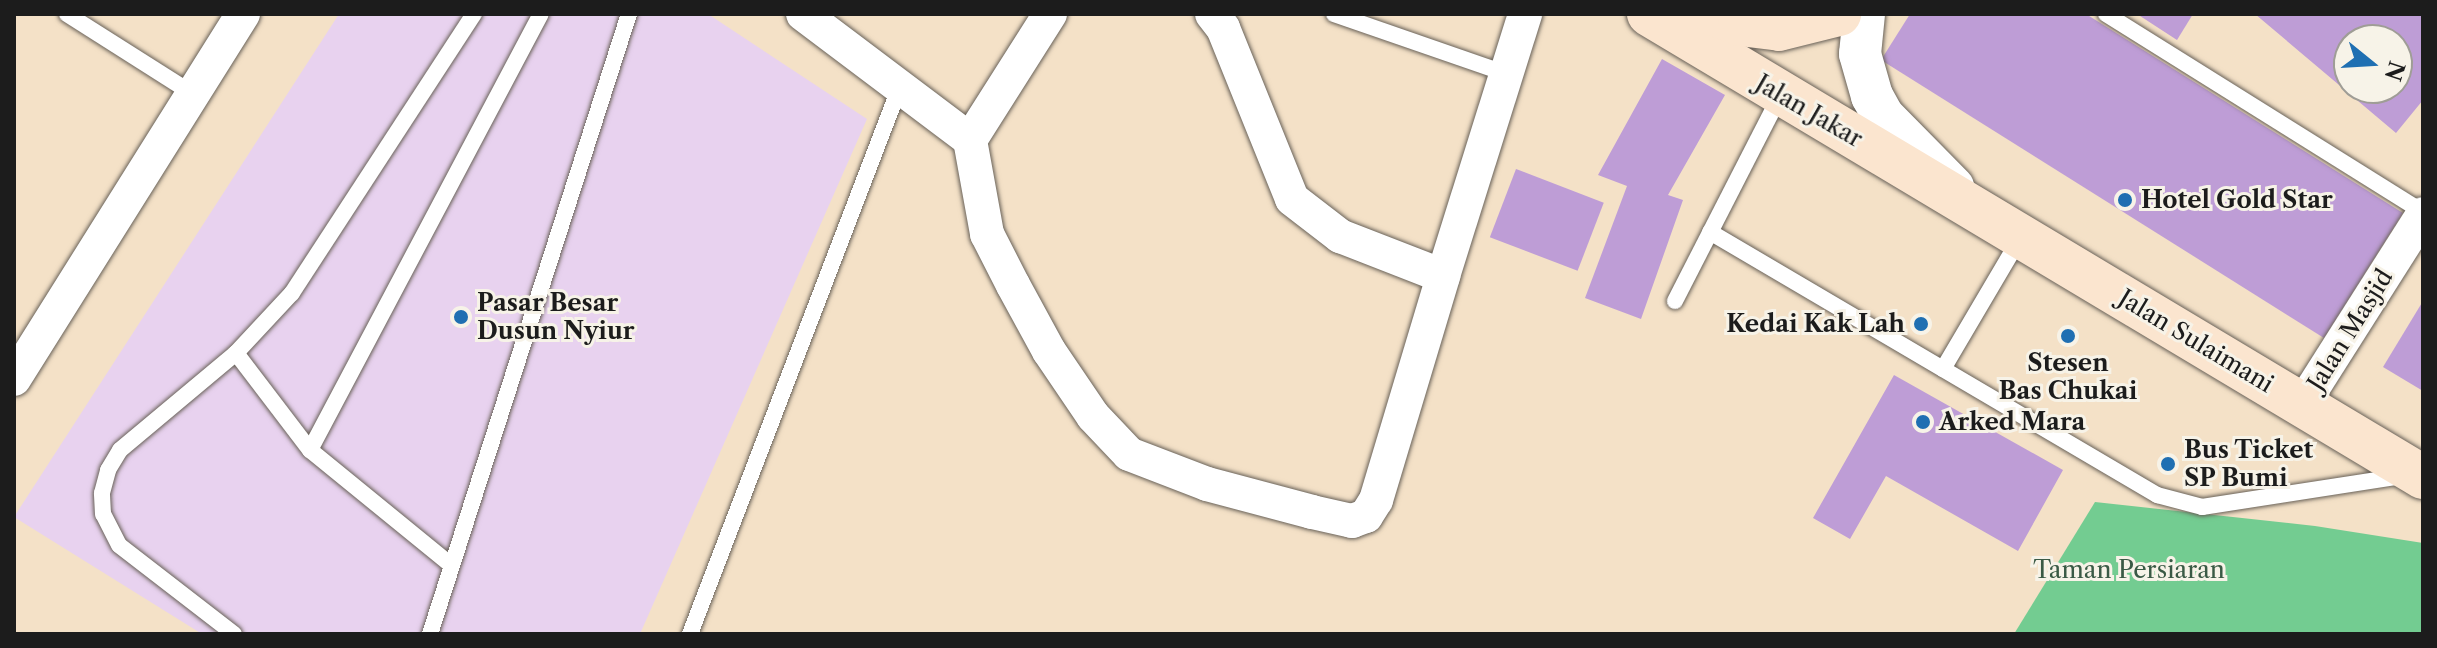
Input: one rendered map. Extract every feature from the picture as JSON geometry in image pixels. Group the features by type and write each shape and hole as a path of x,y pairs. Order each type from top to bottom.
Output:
{"main road":[{"name":"Jalan Jakar","path":"1649,14 1781,95 1971,204"},
{"path":"1714,14 1740,24 1779,29 1839,14"},
{"name":"Jalan Sulaimani","path":"1971,204 2419,475"}],"street":[{"path":"14,379 243,14"},
{"path":"803,14 970,140"},
{"path":"1050,14 970,140 987,234 1049,351 1093,416 1129,454 1207,484 1352,521 1366,516 1376,500 1525,14"},
{"path":"1212,14 1223,28 1292,199 1340,236 1443,276"},
{"path":"1864,14 1860,54 1872,96 1883,116 1971,204"},
{"name":"Jalan Masjid","path":"2302,405 2423,213"}],"lane":[{"path":"67,14 193,94"},
{"path":"234,634 119,545 103,514 102,493 108,470 120,450 236,353 292,293 474,14"},
{"path":"310,450 541,14"},
{"path":"1334,14 1507,74"},
{"path":"2106,14 2423,213"},
{"path":"430,634 625,15"},
{"path":"690,634 899,89"},
{"path":"1675,301 1781,95"},
{"path":"1710,232 2157,495 2202,507 2419,475"},
{"path":"1943,369 2022,235"},
{"path":"236,353 310,450 450,564"}],"shaded area":[{"name":"Pasar Besar Dusun Nyiur","path":"339,14 708,14 867,119 640,634 202,634 14,517"}],"green space":[{"name":"Taman Persiaran","path":"2095,502 2315,526 2423,543 2423,632 2014,634"}],"building":[{"path":"1910,14 2086,14 2403,213 2324,338 1881,60"},
{"path":"2137,14 2193,14 2177,40"},
{"path":"2255,14 2423,14 2423,100 2396,133 2362,104 2413,104 2413,24 2333,24 2333,80"},
{"path":"1662,59 1725,95 1668,195 1683,200 1641,319 1585,298 1627,186 1598,175"},
{"path":"1516,169 1604,203 1578,271 1490,237"},
{"path":"2423,301 2423,391 2383,367"},
{"name":"Arked Mara","path":"1894,375 2063,470 2018,551 1886,476 1850,539 1813,518"}],"place":[{"name":"Hotel Gold Star","path":"2125,200"},
{"name":"Pasar Besar Dusun Nyiur","path":"461,317"},
{"name":"Kedai Kak Lah","path":"1921,324"},
{"name":"Stesen Bas Chukai","path":"2068,336"},
{"name":"Arked Mara","path":"1923,422"},
{"name":"Bus Ticket SP Bumi","path":"2168,464"}]}
